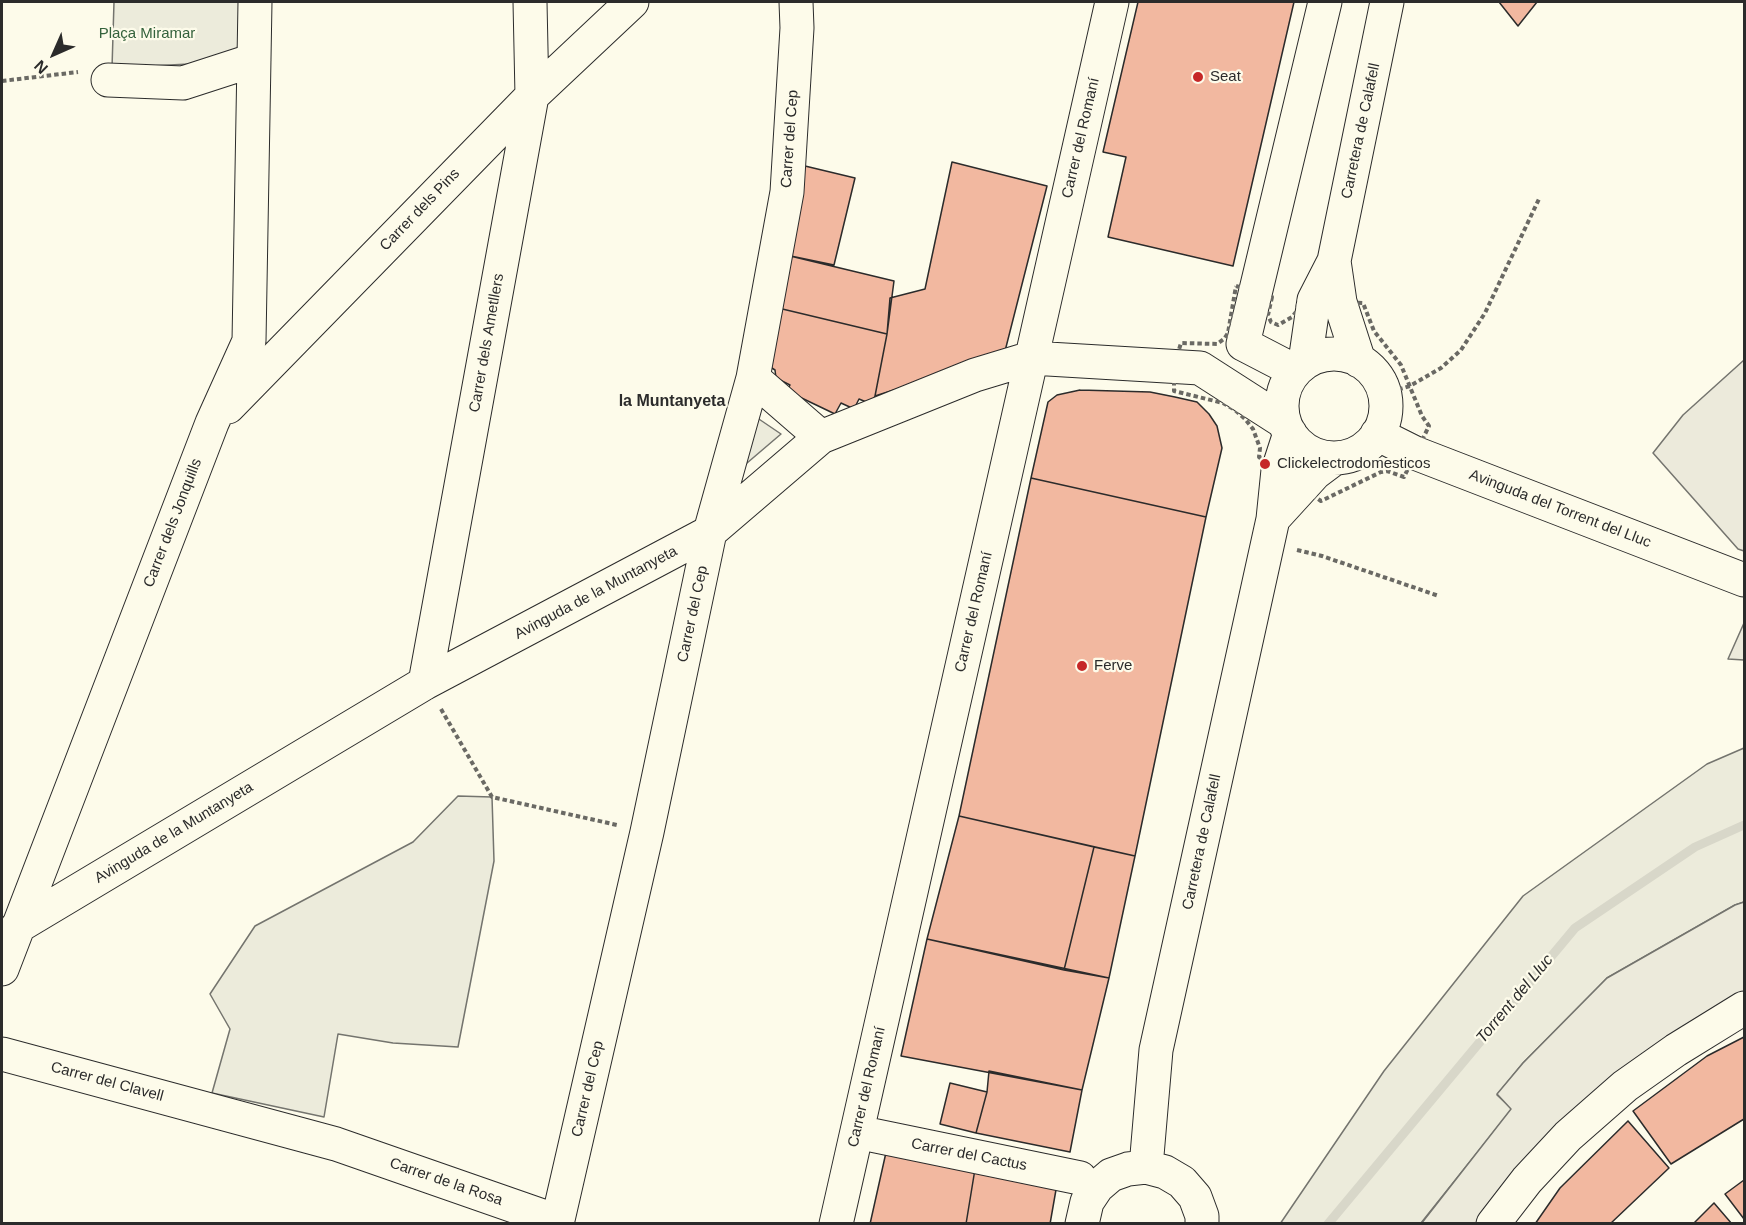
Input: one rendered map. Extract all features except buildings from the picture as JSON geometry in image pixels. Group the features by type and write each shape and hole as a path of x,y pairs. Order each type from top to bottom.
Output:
{"street":[{"name":"Carrer dels Jonquills","path":"2,969 16,927 212,423 249,341 255,2"},
{"name":"Carrer dels Ametllers","path":"425,683 532,96 530,2"},
{"name":"Carrer dels Pins","path":"212,423 532,96 632,2"},
{"name":"Carrer del Cep","path":"557,1222 647,832 710,532 753,378 787,192 797,28 796,2"},
{"name":"Carrer del Romaní","path":"836,1224 1112,2"},
{"path":"1200,368 1243,344 1325,2"},
{"name":"Carretera de Calafell","path":"1300,367 1314,300 1334,261 1387,2"},
{"path":"108,80 183,83 254,60"},
{"name":"Carretera de Calafell","path":"1334,261 1340,302 1359,361"},
{"path":"1243,344 1300,367"},
{"path":"1338,354 1359,361 1379,380 1384,394 1384,414 1377,434 1366,446 1352,455 1335,458 1322,457 1298,443 1287,428 1282,411 1284,390 1300,367 1327,355 1338,354"},
{"name":"Avinguda de la Muntanyeta","path":"16,927 425,683 710,532 821,437 975,375 1031,358 1200,368 1287,428"},
{"path":"753,378 821,437"},
{"name":"Carretera de Calafell","path":"1146,1167 1156,1050 1273,519 1278,470 1287,428"},
{"name":"Avinguda del Torrent del Lluc","path":"1377,434 1415,453 1744,580"},
{"path":"1273,519 1316,473 1335,458"},
{"path":"1493,1224 1527,1180 1568,1136 1625,1086 1676,1050 1744,1008"},
{"name":"Carrer del Clavell","path":"2,1054 336,1144"},
{"name":"Carrer del Cactus","path":"857,1132 1080,1178"},
{"name":"Carrer de la Rosa","path":"336,1144 557,1222"},
{"path":"1082,1224 1087,1202 1097,1187 1111,1175 1128,1169 1146,1167 1165,1172 1182,1182 1195,1197 1202,1216 1202,1224"}],"path":[{"path":"2,81 77,72 108,80"},
{"path":"1384,394 1410,386 1441,368 1461,350 1485,313 1539,200"},
{"path":"1287,548 1322,556 1438,596"},
{"path":"425,683 492,797 647,832"}],"green space":[{"name":"Plaça Miramar","path":"114,2 245,2 237,50 189,64 112,68"},
{"path":"750,413 781,434 740,469"},
{"path":"1744,748 1744,902 1607,978 1523,1063 1497,1095 1512,1109 1421,1223 1280,1224 1384,1071 1523,896 1707,764"},
{"path":"458,796 492,797 494,861 458,1047 393,1043 338,1034 324,1117 212,1093 230,1029 210,994 255,926 413,842"}],"shaded area":[{"path":"1744,360 1744,551 1738,549 1653,453 1683,415"},
{"path":"1744,623 1744,660 1728,659"},
{"path":"1744,902 1744,1000 1483,1223 1421,1224 1511,1109 1497,1094 1523,1063 1607,978"}],"waterway":[{"name":"Torrent del Lluc","path":"1328,1224 1575,928 1695,847 1744,825"}],"place":[{"name":"Seat","path":"1198,77"},
{"name":"Clickelectrodomesticos","path":"1265,464"},
{"name":"Ferve","path":"1082,666"}],"district":[{"name":"la Muntanyeta","path":"672,402"}]}
